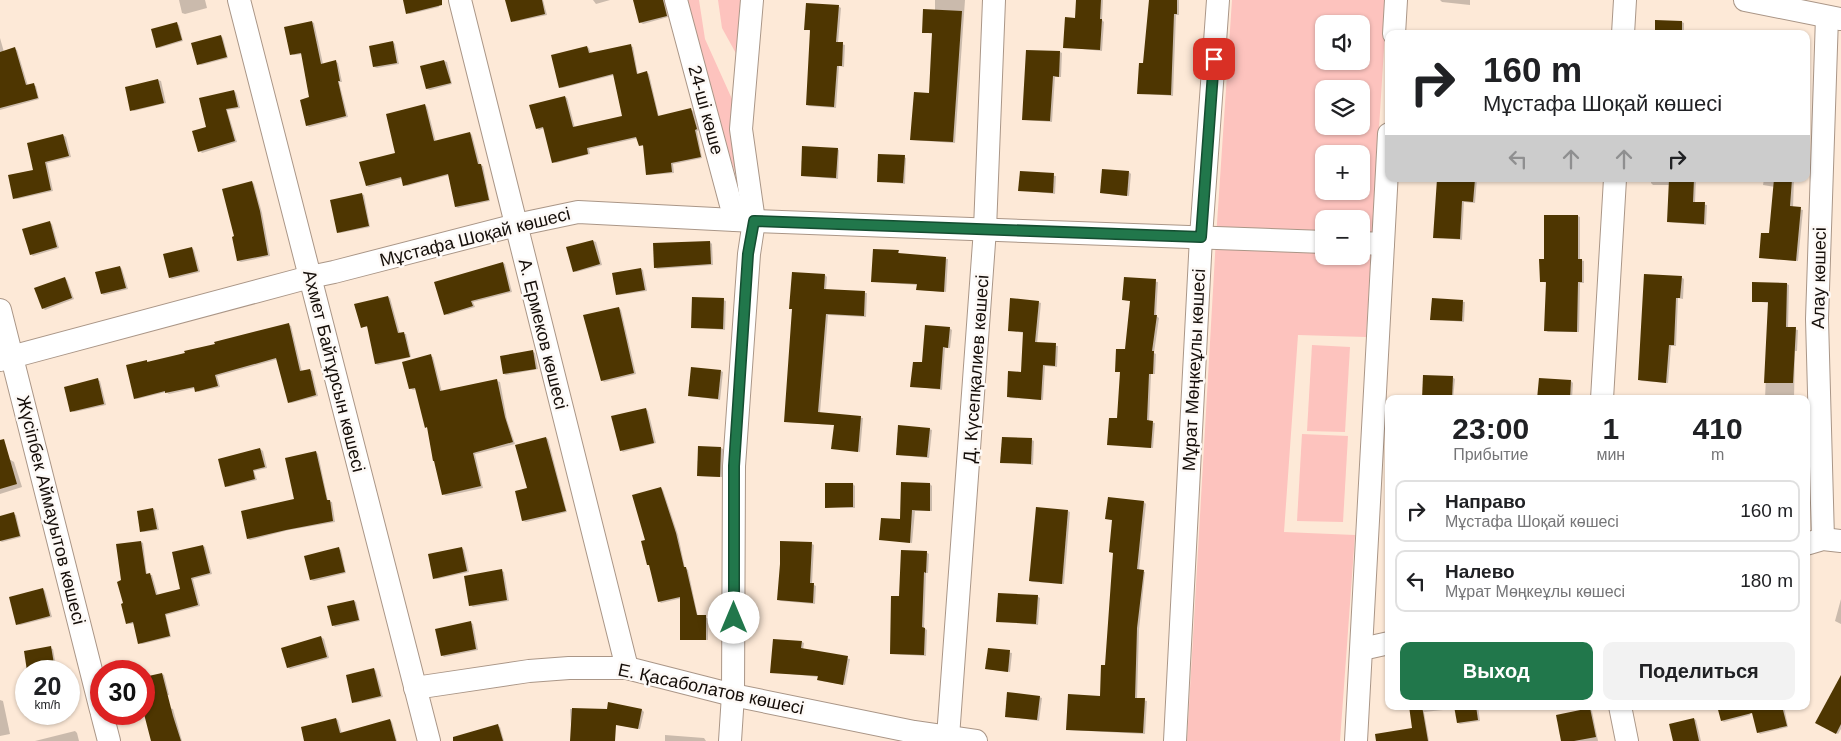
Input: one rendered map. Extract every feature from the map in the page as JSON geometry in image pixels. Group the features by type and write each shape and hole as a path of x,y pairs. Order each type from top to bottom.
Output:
{"street":[{"name":"Ахмет Байтұрсын көшесі","path":"239,0 429,741"},
{"name":"А. Ермеков көшесі","path":"460,0 627,668"},
{"name":"24-ші көше","path":"676,0 744,220"},
{"path":"730,741 733,694 734,466 748,254 744,220 742,129 752,0"},
{"name":"Д. Күсепқалиев көшесі","path":"948,737 985,228 994,0"},
{"name":"Мұрат Мөңкеұлы көшесі","path":"1175,741 1201,237 1218,0"},
{"path":"1394,30 1396,0"},
{"path":"1623,30 1625,0"},
{"path":"1745,0 1834,18"},
{"name":"Алау көшесі","path":"1823,541 1817,319 1834,18"},
{"path":"1356,741 1362,649 1372,244 1385,160"},
{"path":"1602,395 1615,182"},
{"name":"Мұстафа Шоқай көшесі","path":"6,358 310,277 516,225 578,212 1315,242"},
{"name":"Жүсіпбек Аймауытов көшесі","path":"0,310 6,358 90,668"},
{"path":"1362,649 1385,644"},
{"name":"Е. Қасаболатов көшесі","path":"415,688 529,671 568,668 627,668 733,694 914,732 976,741"},
{"path":"1621,710 1627,741"},
{"name":"Жүсіпбек Аймауытов көшесі","path":"105,725 109,741"}],"shaded area":[{"path":"686,0 699,0 705,39 732,99 736,153 742,193 710,98"},
{"path":"718,0 741,0 738,57 722,28"},
{"path":"1232,0 1387,0 1366,337 1298,335 1284,532 1355,535 1340,741 1187,741 1216,238"},
{"path":"1312,345 1350,347 1345,432 1307,431"},
{"path":"1302,434 1348,436 1343,522 1297,521"}],"building":[{"path":"403,0 442,0 442,5 406,14"},
{"path":"505,0 542,0 545,14 511,22"},
{"path":"633,0 663,0 667,16 639,23"},
{"path":"1076,0 1101,0 1100,50 1063,48 1065,17 1075,18"},
{"path":"1149,0 1177,0 1177,14 1174,14 1171,95 1137,94 1139,63 1143,63"},
{"path":"806,3 839,5 836,42 843,42 842,66 837,66 834,107 806,105 810,30 804,30"},
{"path":"923,9 962,11 953,142 910,140 914,92 929,93 932,33 922,33"},
{"path":"1655,20 1682,21 1682,30 1655,30"},
{"path":"312,21 321,64 336,60 340,81 338,81 346,116 306,126 300,100 309,97 301,53 290,55 284,27"},
{"path":"177,22 182,40 156,48 151,29"},
{"path":"221,35 227,57 197,65 191,43"},
{"path":"393,41 397,63 373,67 369,46"},
{"path":"631,44 637,74 647,71 658,116 691,108 697,129 695,130 701,157 671,163 672,172 646,175 643,145 639,146 636,137 587,148 588,154 552,163 543,127 536,129 529,105 565,96 573,127 622,116 613,74 559,88 551,55 587,46 589,53"},
{"path":"15,47 26,85 34,83 38,98 0,108 0,52"},
{"path":"1026,50 1060,51 1059,77 1053,76 1050,121 1022,120"},
{"path":"444,60 451,83 426,89 420,66"},
{"path":"158,79 164,103 130,111 125,87"},
{"path":"234,90 238,107 226,109 235,141 198,152 192,131 206,127 199,98"},
{"path":"425,104 434,141 470,132 478,164 481,164 489,200 455,207 448,174 403,186 401,177 366,186 359,162 395,153 386,114"},
{"path":"63,134 69,156 45,162 51,190 13,199 8,175 33,170 27,143"},
{"path":"802,146 838,148 836,178 801,176"},
{"path":"878,154 905,155 903,183 877,182"},
{"path":"1102,169 1129,171 1127,196 1100,193"},
{"path":"1020,171 1054,173 1053,193 1018,191"},
{"path":"252,181 268,255 237,261 232,237 234,236 222,189"},
{"path":"1437,182 1475,182 1473,202 1462,201 1460,239 1433,238"},
{"path":"1669,182 1694,182 1693,202 1705,202 1704,224 1667,222"},
{"path":"1774,182 1792,182 1790,206 1801,207 1796,261 1759,258 1761,233 1769,233"},
{"path":"362,193 369,226 337,233 330,200"},
{"path":"1544,215 1578,215 1578,259 1582,259 1582,282 1578,282 1577,332 1544,331 1546,282 1540,282 1539,259 1544,259"},
{"path":"50,221 57,247 30,255 22,229"},
{"path":"593,240 600,264 573,272 566,247"},
{"path":"710,241 711,264 654,268 653,243"},
{"path":"192,247 198,271 169,278 163,254"},
{"path":"873,249 899,250 898,253 946,257 944,292 916,290 917,284 871,282"},
{"path":"503,262 510,291 471,301 473,306 444,315 434,282"},
{"path":"120,266 126,288 101,294 95,272"},
{"path":"641,268 645,290 616,295 612,273"},
{"path":"792,272 825,274 824,289 865,291 864,316 826,314 818,412 861,416 858,452 831,449 834,425 784,422 792,309 789,309"},
{"path":"1644,274 1682,276 1680,298 1676,298 1674,345 1669,345 1666,383 1638,380"},
{"path":"65,277 72,298 42,309 34,288"},
{"path":"1124,277 1156,279 1154,315 1157,315 1152,351 1154,351 1153,374 1149,374 1147,420 1153,421 1151,448 1107,445 1109,418 1117,418 1120,372 1115,372 1116,349 1125,349 1130,301 1122,300"},
{"path":"1752,282 1787,283 1786,327 1796,327 1793,383 1764,383 1768,302 1752,302"},
{"path":"388,296 398,333 404,332 410,357 375,364 367,326 361,328 354,304"},
{"path":"692,297 724,298 723,329 691,328"},
{"path":"1010,298 1039,301 1035,342 1056,343 1055,366 1043,365 1041,400 1007,397 1008,371 1021,372 1023,332 1008,331"},
{"path":"1432,298 1463,300 1462,321 1430,320"},
{"path":"619,307 634,373 601,381 583,315"},
{"path":"289,323 300,371 310,369 316,395 288,403 276,358 215,375 218,386 195,392 194,387 165,393 165,391 134,399 126,365 185,353 184,351 215,344 214,342"},
{"path":"925,325 950,327 948,348 943,347 940,389 910,387 913,362 922,362"},
{"path":"533,350 536,369 503,374 500,356"},
{"path":"431,354 440,391 497,379 505,417 513,442 473,453 481,486 442,495 427,427 425,428 415,388 409,389 402,362"},
{"path":"691,367 721,370 718,399 688,396"},
{"path":"1423,375 1453,376 1452,395 1422,395"},
{"path":"98,378 104,404 70,412 64,387"},
{"path":"1539,378 1571,380 1570,395 1537,395"},
{"path":"646,408 654,443 620,451 611,416"},
{"path":"898,425 930,428 927,457 896,455"},
{"path":"546,437 566,511 522,521 515,491 527,488 515,445"},
{"path":"1002,437 1032,438 1031,464 1000,463"},
{"path":"4,439 17,484 0,489 0,440"},
{"path":"698,446 721,447 720,477 697,476"},
{"path":"260,448 265,467 253,470 255,479 225,487 218,459"},
{"path":"316,451 327,500 330,500 333,521 247,539 241,511 294,499 285,458"},
{"path":"901,482 930,483 930,511 912,510 910,543 879,540 881,518 900,519"},
{"path":"825,483 853,483 853,507 825,508"},
{"path":"661,487 676,533 684,567 686,567 697,615 706,615 706,640 680,640 680,597 658,602 649,565 647,565 641,541 645,540 632,495"},
{"path":"1108,497 1144,501 1137,569 1144,570 1137,628 1135,698 1145,698 1143,733 1066,730 1068,694 1100,696 1101,665 1105,665 1113,553 1109,552 1112,520 1105,519"},
{"path":"1036,507 1068,510 1062,584 1029,581"},
{"path":"153,508 157,529 140,532 137,511"},
{"path":"14,512 20,536 0,541 0,516"},
{"path":"141,541 146,574 150,573 156,595 180,589 172,552 203,545 210,573 191,578 198,605 165,614 170,636 138,644 133,622 126,624 121,604 123,603 117,582 121,580 116,544"},
{"path":"780,541 812,542 810,583 814,583 813,603 777,600"},
{"path":"339,547 345,572 310,580 304,556"},
{"path":"462,547 467,571 433,579 428,554"},
{"path":"901,550 927,551 926,573 924,572 922,627 925,628 924,655 890,654 891,596 899,596"},
{"path":"502,569 507,600 469,606 464,576"},
{"path":"43,588 50,616 16,625 9,597"},
{"path":"998,593 1038,595 1036,624 996,622"},
{"path":"354,600 359,620 332,626 327,606"},
{"path":"471,621 476,649 441,656 435,629"},
{"path":"321,636 327,657 287,668 281,648"},
{"path":"773,639 802,641 801,648 848,656 843,685 817,680 818,676 770,673"},
{"path":"51,646 53,660 25,660 24,651"},
{"path":"988,648 1010,650 1008,672 985,669"},
{"path":"374,668 381,696 352,703 346,675"},
{"path":"162,673 181,741 151,741 147,725 155,725 155,675"},
{"path":"1841,675 1841,724 1836,734 1815,723"},
{"path":"1007,692 1040,696 1037,720 1005,717"},
{"path":"608,702 642,709 638,729 616,725 615,741 570,741 572,708 607,709"},
{"path":"1410,710 1423,710 1428,741 1376,741 1375,734 1412,728"},
{"path":"1455,710 1477,710 1478,720 1457,723"},
{"path":"1590,710 1596,737 1561,741 1556,715"},
{"path":"1718,710 1783,710 1787,726 1757,733 1752,713 1721,721"},
{"path":"336,718 340,733 390,719 396,741 304,741 301,727"},
{"path":"1694,718 1699,741 1673,741 1669,724"},
{"path":"498,724 503,741 453,741 453,737"}],"route":[{"path":"734,618 734,466 748,254 754,221 1201,237 1214,59"}]}
